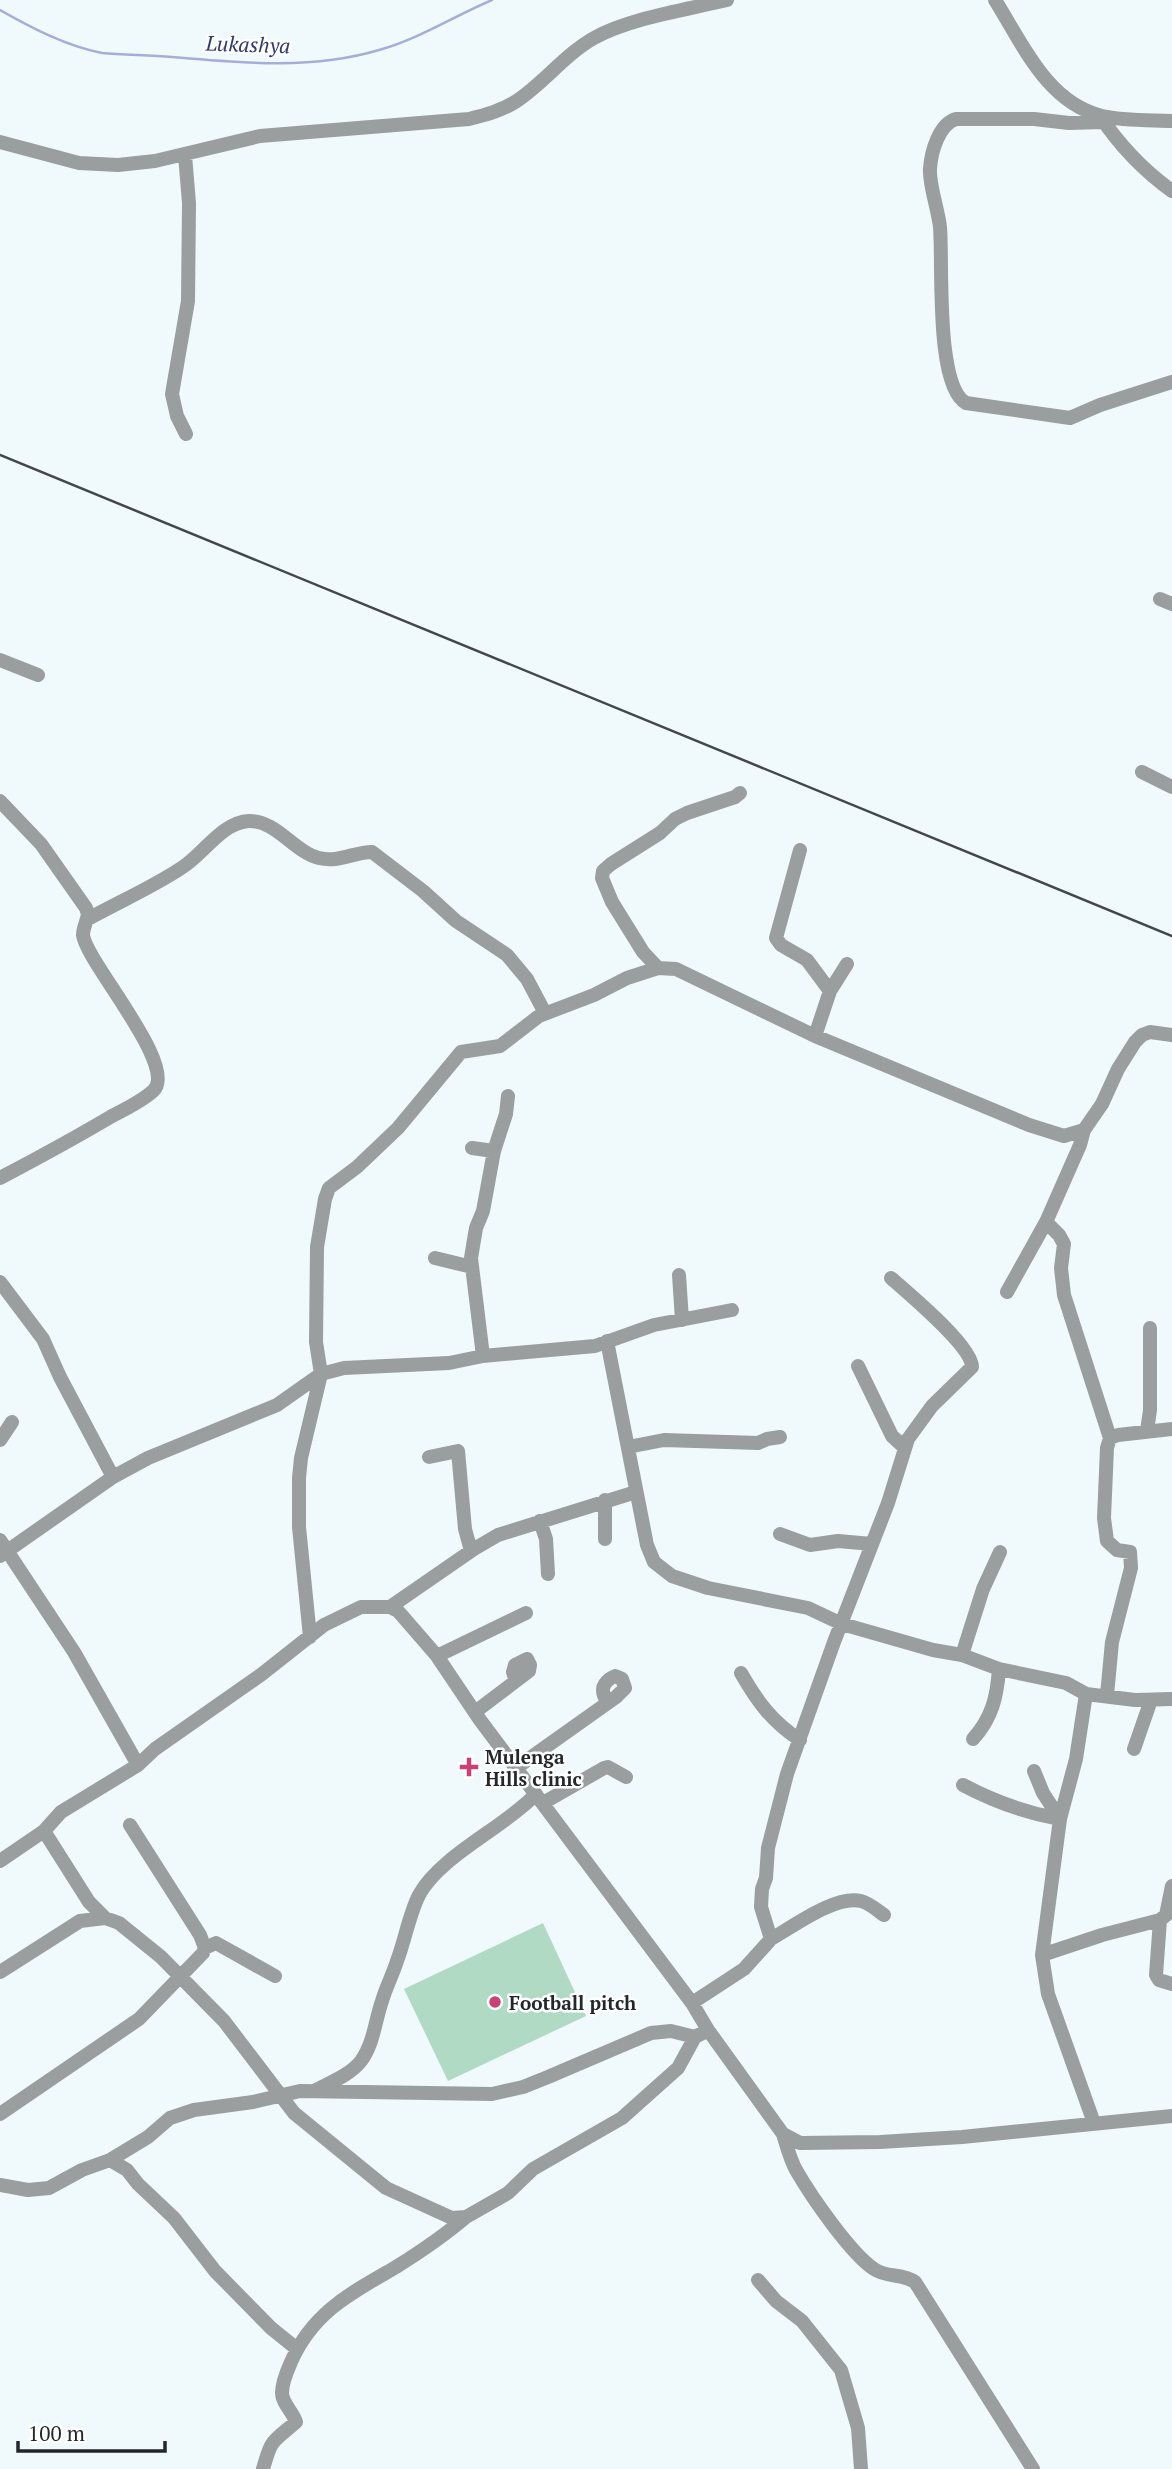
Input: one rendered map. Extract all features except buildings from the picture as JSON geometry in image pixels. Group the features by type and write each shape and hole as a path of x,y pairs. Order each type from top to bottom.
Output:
{"street":[{"path":"0,142 93,165 131,164 186,155 260,136 470,118 492,113 512,104 580,46 596,37 630,24 727,0"},
{"path":"995,0 1051,86 1073,103 1102,119 1140,167 1172,191"},
{"path":"1172,121 956,119 947,122 943,128 933,154 930,174 940,229 946,354 955,393 967,404 1070,418 1100,405 1172,382"},
{"path":"186,155 189,203 188,301 173,394 173,404 186,434"},
{"path":"0,660 38,675"},
{"path":"1142,772 1172,787"},
{"path":"658,968 643,952 612,902 601,878 603,871 675,819 740,793"},
{"path":"0,800 55,863 86,908 88,919 83,935 129,1011 157,1073 157,1087 131,1105 0,1178"},
{"path":"88,919 186,865 236,824 249,821 264,824 312,856 322,859 335,860 373,852 456,921 507,955 527,979 545,1013"},
{"path":"800,850 776,938 781,945 807,960 830,991"},
{"path":"815,1036 830,991 847,964"},
{"path":"310,1636 299,1527 299,1478 301,1458 321,1374 316,1342 317,1247 329,1188 357,1167 398,1128 461,1052 500,1046 545,1013 594,995 627,978 658,968 676,969 815,1036 1055,1134 1072,1135 1084,1130"},
{"path":"1007,1292 1046,1222 1076,1156 1084,1130 1102,1104 1118,1069 1142,1035 1150,1032 1172,1035"},
{"path":"482,1356 471,1258 508,1096"},
{"path":"472,1148 494,1151"},
{"path":"1046,1222 1064,1244 1061,1268 1064,1295 1110,1438 1107,1448 1104,1518 1107,1541 1117,1550 1130,1552 1131,1568 1112,1642 1107,1695"},
{"path":"435,1258 472,1267"},
{"path":"679,1275 682,1320"},
{"path":"771,1939 761,1907 762,1889 776,1814 800,1740 898,1474 908,1439 932,1406 972,1367 972,1359 937,1319 891,1278"},
{"path":"0,1282 43,1339 60,1377 114,1477"},
{"path":"138,1765 74,1652 3,1550 114,1477 148,1458 277,1405 321,1374 344,1368 382,1364 449,1363 482,1356 596,1346 639,1329 732,1310"},
{"path":"1147,1431 1150,1410 1150,1328"},
{"path":"607,1341 647,1545 654,1562 672,1576 708,1588 808,1608 842,1624 962,1656 999,1669 1066,1683 1086,1694 1135,1700 1172,1699"},
{"path":"858,1366 892,1436 905,1448"},
{"path":"0,1440 12,1422"},
{"path":"1110,1438 1172,1429"},
{"path":"628,1447 664,1440 758,1443 767,1438 780,1437"},
{"path":"429,1457 458,1451 465,1529 471,1551"},
{"path":"390,1607 498,1535 636,1492"},
{"path":"605,1500 605,1539"},
{"path":"540,1521 546,1539 548,1574"},
{"path":"780,1534 810,1545 838,1541 872,1545"},
{"path":"962,1656 983,1589 1000,1552"},
{"path":"0,1861 44,1831 61,1812 138,1765 155,1749 262,1674 337,1617 361,1607 390,1607 398,1611 437,1656 516,1768 692,2003 702,2034 783,2134 796,2170 838,2230 864,2261 881,2273 901,2275 915,2282 1032,2469"},
{"path":"437,1656 526,1613"},
{"path":"973,1739 986,1724 997,1697 999,1669"},
{"path":"741,1673 765,1712 781,1728 800,1740"},
{"path":"475,1712 516,1681"},
{"path":"1086,1694 1076,1759 1060,1819 1042,1955 1048,1994 1094,2123"},
{"path":"1134,1749 1151,1700"},
{"path":"516,1768 607,1702"},
{"path":"315,2091 344,2076 358,2065 367,2051 382,1998 396,1967 417,1898 423,1887 445,1865 491,1828 539,1799 604,1768 608,1767 626,1777"},
{"path":"1034,1771 1043,1793 1060,1819"},
{"path":"963,1785 981,1795 1060,1819"},
{"path":"130,1825 201,1935 205,1948"},
{"path":"44,1831 89,1902 105,1918 119,1923 131,1932 201,1997 235,2034 294,2113 386,2188 445,2216 466,2217"},
{"path":"1042,1955 1102,1935 1160,1920 1166,1915 1172,1886"},
{"path":"692,2003 744,1969 771,1939 825,1908 847,1899 863,1902 884,1915"},
{"path":"80,1921 89,1902"},
{"path":"0,1972 80,1921 105,1918"},
{"path":"1160,1920 1156,1975 1159,1980 1172,1984"},
{"path":"0,2114 139,2019 201,1956 205,1948 216,1944 275,1976"},
{"path":"160,1999 178,1994 201,1997"},
{"path":"0,2185 28,2189 49,2188 110,2160 148,2137 178,2114 300,2091 492,2094 523,2087 651,2033 671,2031 702,2034"},
{"path":"263,2469 275,2437 296,2422 283,2398 286,2374 304,2335 322,2315 349,2294 396,2266 466,2217 508,2193 533,2169 622,2118 678,2068 702,2034"},
{"path":"783,2134 800,2143 842,2144 962,2137 1172,2116"},
{"path":"110,2160 127,2170 174,2218 199,2253 230,2287 271,2328 297,2349"},
{"path":"758,2280 776,2301 802,2321 841,2370 858,2428 860,2469"}],"green space":[{"name":"Football pitch","path":"543,1923 586,2016 448,2081 404,1989"}],"waterway":[{"name":"Lukashya","path":"0,10 62,41 102,53 302,63 379,50 422,34 492,0"}],"railway":[{"path":"0,455 1172,936"}],"place":[{"name":"Mulenga Hills clinic","path":"469,1767"},
{"name":"Football pitch","path":"495,2002"}]}
